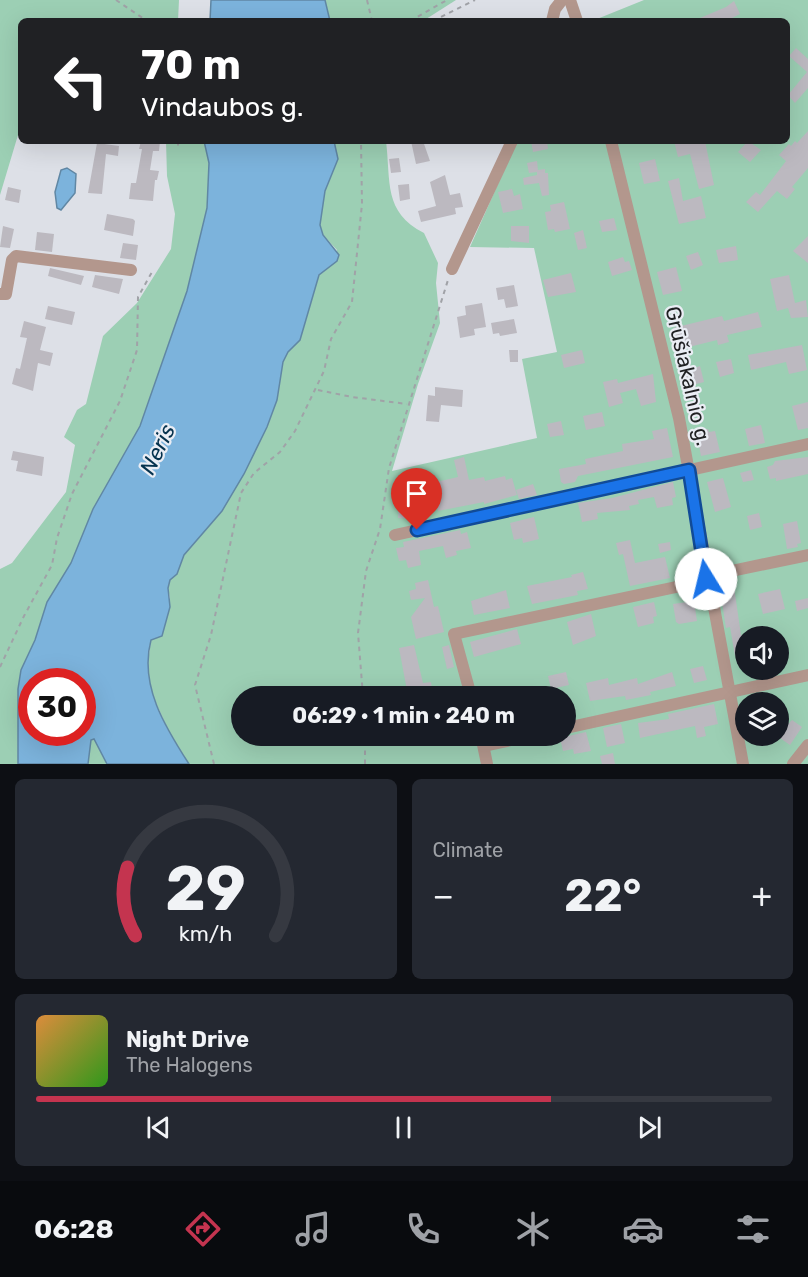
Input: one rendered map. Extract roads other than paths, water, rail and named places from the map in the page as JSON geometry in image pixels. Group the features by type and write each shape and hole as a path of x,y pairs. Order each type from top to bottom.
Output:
{"street":[{"path":"553,18 555,9 562,0"},
{"path":"570,0 576,18"},
{"path":"452,269 511,144"},
{"name":"Grūšiakalnio g.","path":"612,144 638,245 689,470 706,579 743,764"},
{"path":"0,294 6,294 12,260 16,256 131,270"},
{"path":"395,535 808,444"},
{"path":"468,686 454,634 808,555"},
{"path":"576,726 808,675"},
{"path":"484,746 487,764"},
{"path":"793,764 808,746"}],"water":[{"path":"211,0 325,0 329,18 210,18"},
{"name":"Neris","path":"205,144 335,144 338,159 325,191 320,225 323,235 339,255 337,261 319,275 300,340 288,352 283,362 277,400 267,427 244,474 222,511 184,555 177,574 170,580 168,588 170,607 162,636 151,640 148,673 151,689 163,720 189,764 107,764 96,743 96,668 22,668 35,640 47,602 71,563 93,509 140,426 187,291 207,208 209,163"},
{"path":"67,168 76,174 75,193 61,210 57,208 55,192 61,170"},
{"path":"18,746 90,746 88,764 18,764"}]}
